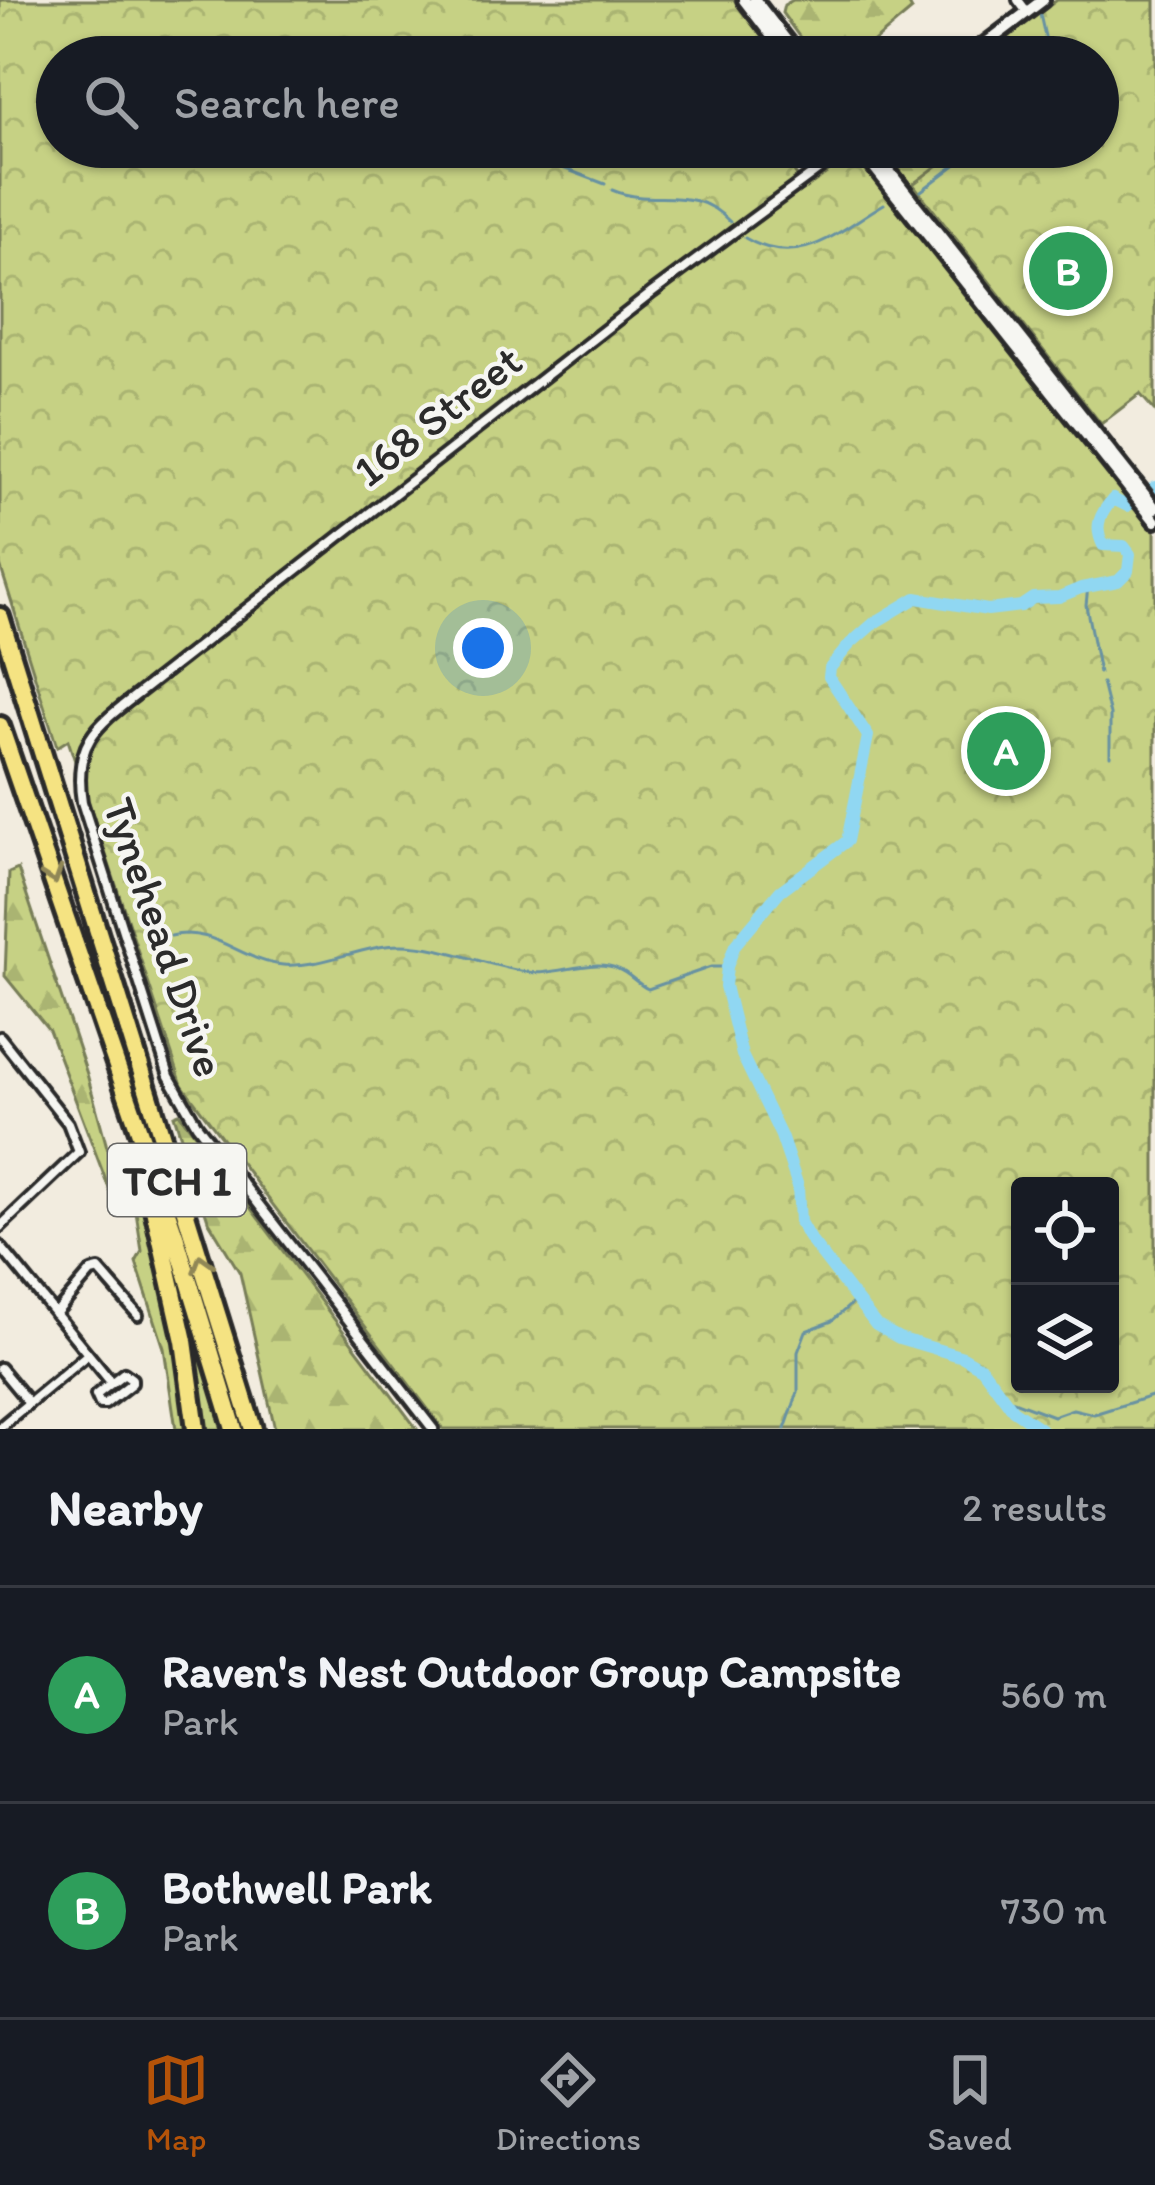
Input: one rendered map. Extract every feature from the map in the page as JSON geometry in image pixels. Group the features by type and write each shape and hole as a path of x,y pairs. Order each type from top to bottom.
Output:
{"highway":[{"name":"TCH 1","path":"0,617 253,1429"},
{"name":"TCH 1","path":"0,726 132,1108 234,1429"},
{"path":"132,1108 184,1341 196,1429"}],"main road":[{"path":"744,0 772,36"},
{"path":"755,0 783,36"},
{"path":"996,36 1043,0"},
{"path":"875,168 1153,512"},
{"path":"886,168 1133,487"}],"street":[{"path":"1018,0 1027,12"},
{"name":"168 Street","path":"82,753 96,729 144,689 653,292 821,168"},
{"name":"Tynehead Drive","path":"82,753 78,778 82,802 169,1076 197,1125 433,1429"},
{"path":"0,1037 68,1123 80,1152 0,1227"},
{"path":"0,1246 111,1382"},
{"path":"56,1314 91,1272 99,1270 137,1315"},
{"path":"0,1426 88,1354"},
{"path":"0,1368 29,1403"},
{"path":"125,1373 132,1379 100,1404 96,1394 111,1382 125,1373"}],"green space":[{"path":"0,0 736,0 764,36 36,36 36,168 791,168 806,188 834,168 867,168 1155,531 1155,1429 443,1429 182,1085 68,740 57,747 0,565"},
{"path":"793,0 907,0 912,10 881,36 799,36 782,13 784,5"},
{"path":"1057,0 1155,0 1155,411 1140,394 1101,424 913,184 934,168 1119,168 1119,36 1009,36"},
{"path":"898,168 1004,168 944,228"},
{"path":"18,869 87,1074 121,1198 119,1215 49,1030 5,976 9,873"},
{"path":"179,1113 417,1429 275,1429 240,1273 208,1220 174,1115"},
{"path":"145,1206 172,1314 187,1429 176,1429 164,1348 136,1262 142,1251 136,1212"},
{"path":"170,1247 225,1429 203,1429"}],"waterway":[{"path":"1039,10 1045,36"},
{"path":"563,168 605,184"},
{"path":"921,191 951,168"},
{"path":"612,190 702,203 730,222"},
{"path":"745,238 765,247 802,249 835,235 884,204"},
{"path":"1041,1429 1013,1410 982,1368 876,1325 809,1238 800,1222 798,1186 781,1136 742,1055 725,986 727,967 735,945 780,891 847,841 868,736 829,677 830,668 850,644 916,598 988,610 1118,581 1128,571 1130,554 1124,546 1103,545 1101,516 1113,499 1127,506 1155,487"},
{"path":"1088,586 1086,605 1099,673"},
{"path":"1102,683 1110,715 1110,756"},
{"path":"171,936 201,935 283,965 401,945 433,948 527,972 608,966 648,989 711,967 727,967"},
{"path":"785,1429 798,1392 798,1352 806,1331 832,1321 858,1298"},
{"path":"1003,1397 1053,1416 1073,1409 1094,1414 1155,1395"}],"place":[{"name":"Bothwell Park","path":"1068,271"},
{"name":"Raven's Nest Outdoor Group Campsite","path":"1006,751"}]}
